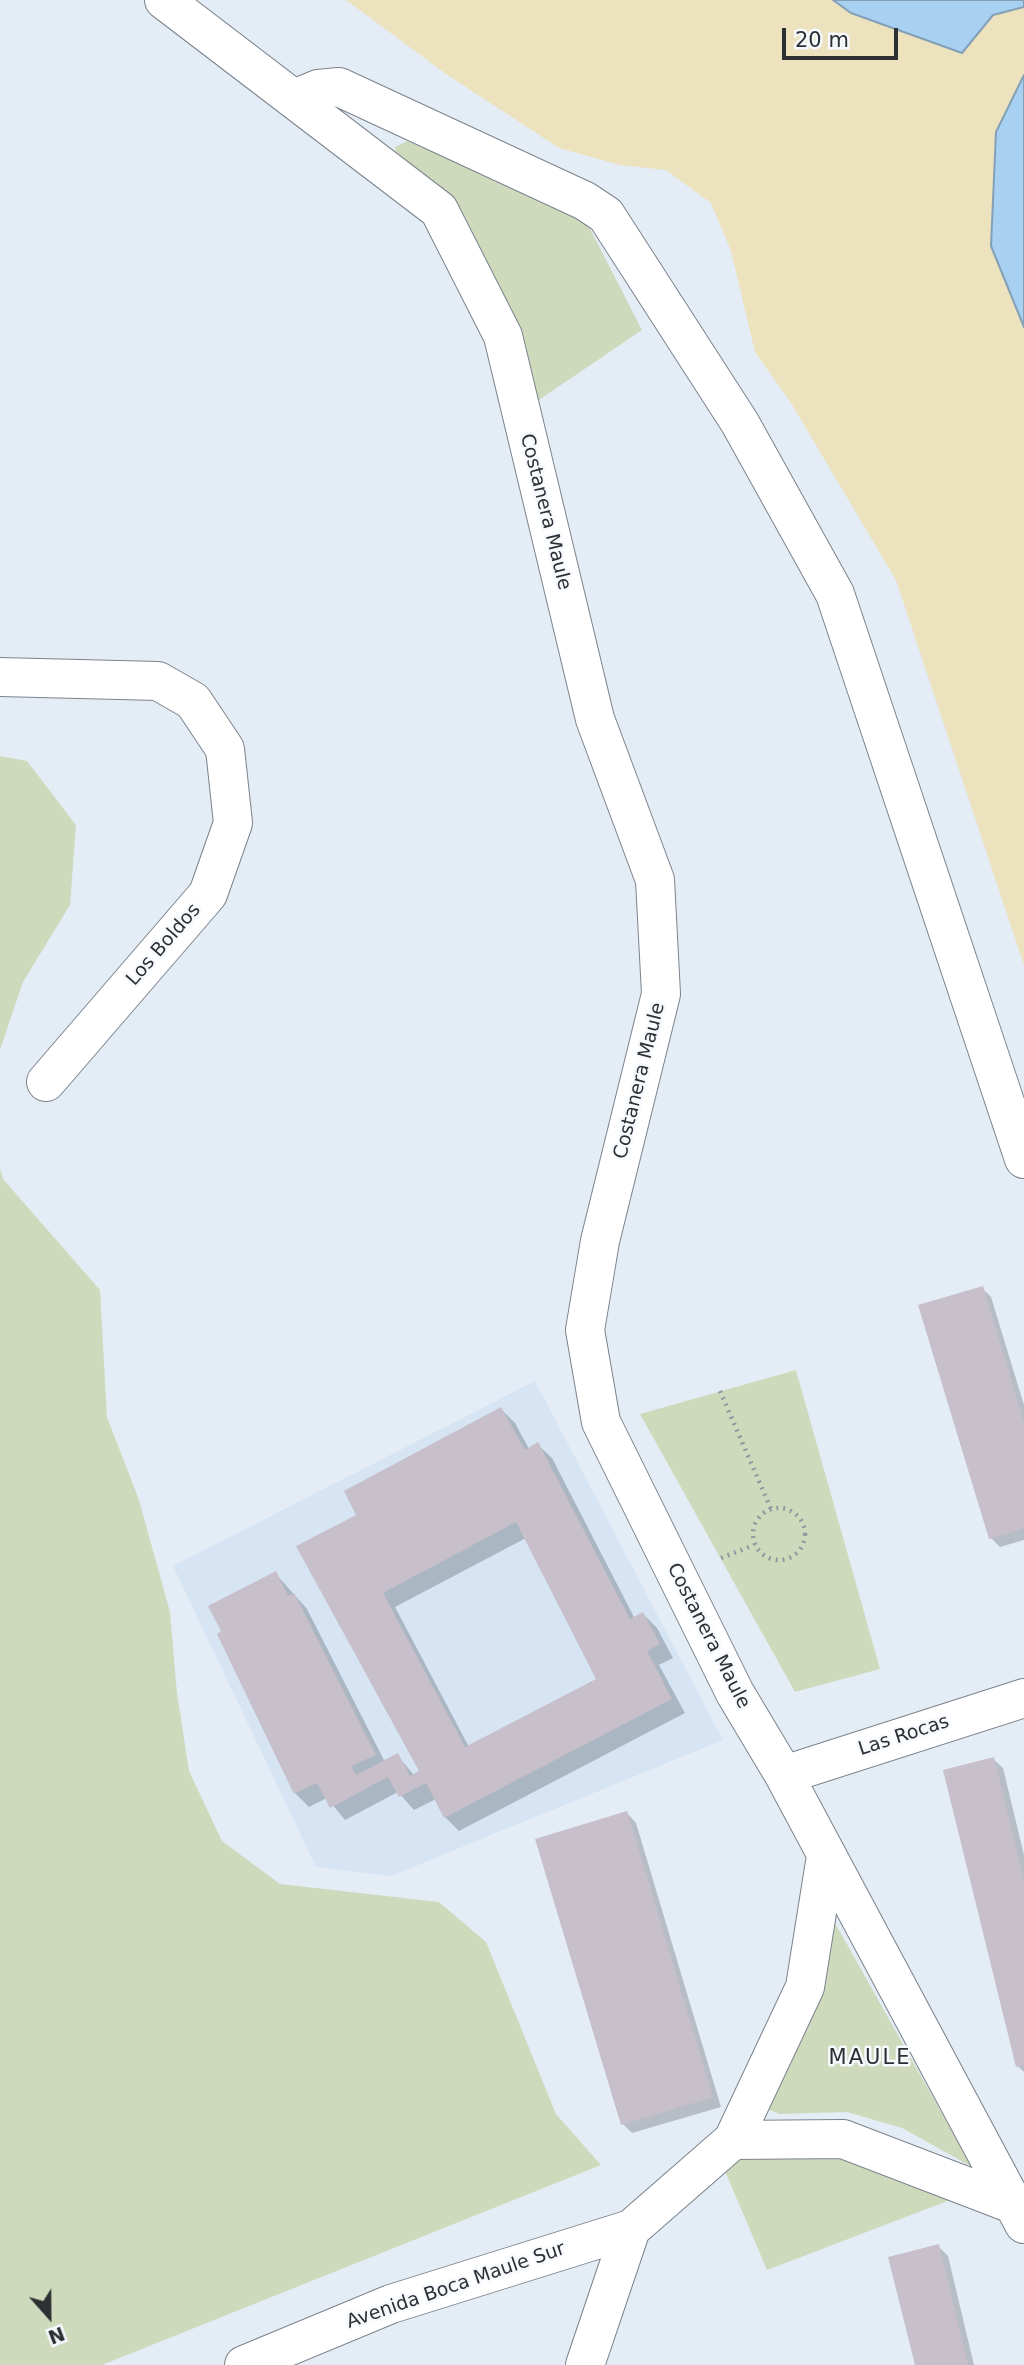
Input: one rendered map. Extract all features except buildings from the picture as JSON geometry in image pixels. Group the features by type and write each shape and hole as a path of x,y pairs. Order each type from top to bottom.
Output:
{"street":[{"name":"Costanera Maule","path":"164,0 439,210 503,336 595,719 655,880 661,994 600,1241 585,1331 601,1422 735,1693 784,1775 1017,2214"},
{"path":"294,99 318,89 339,87 585,201 606,215 740,423 835,594 1024,1159"},
{"name":"Los Boldos","path":"0,677 158,681 193,701 225,749 227,761 233,823 208,894 46,1082"},
{"name":"Las Rocas","path":"784,1775 1024,1698"},
{"path":"585,2365 631,2229 733,2140 806,1987 826,1856"},
{"path":"733,2140 843,2139 1017,2214"},
{"name":"Avenida Boca Maule Sur","path":"244,2365 391,2304 631,2229"}],"path":[{"path":"720,1391 771,1509"},
{"path":"781,1508 796,1514 804,1527 803,1545 790,1557 775,1560 760,1552 754,1545 752,1536 757,1520 771,1509 781,1508"},
{"path":"721,1558 754,1545"}],"shaded area":[{"path":"535,1381 723,1740 391,1876 316,1867 173,1566"}],"green space":[{"path":"407,141 583,215 642,330 533,404 396,157 395,147"},
{"path":"0,756 27,761 76,825 70,905 23,982 0,1050"},
{"path":"0,1168 3,1179 100,1290 107,1417 139,1500 170,1612 177,1693 189,1771 222,1841 280,1884 439,1902 486,1942 556,2114 601,2165 102,2365 0,2365"},
{"path":"796,1370 880,1669 795,1692 640,1414"},
{"path":"830,1914 972,2167 902,2128 847,2112 780,2114 767,2109"},
{"path":"838,2146 953,2199 767,2270 722,2164 727,2158"}],"sand":[{"path":"346,0 833,0 851,13 962,53 993,15 1024,7 1024,75 996,132 991,246 1024,327 1024,965 896,580 791,403 755,352 731,251 711,203 666,170 620,165 559,148 446,74"}],"water":[{"path":"833,0 1024,0 1024,7 993,15 962,53 851,13"},
{"path":"1024,75 1024,327 991,246 996,132"}],"district":[{"name":"MAULE","path":"870,2059"}]}
